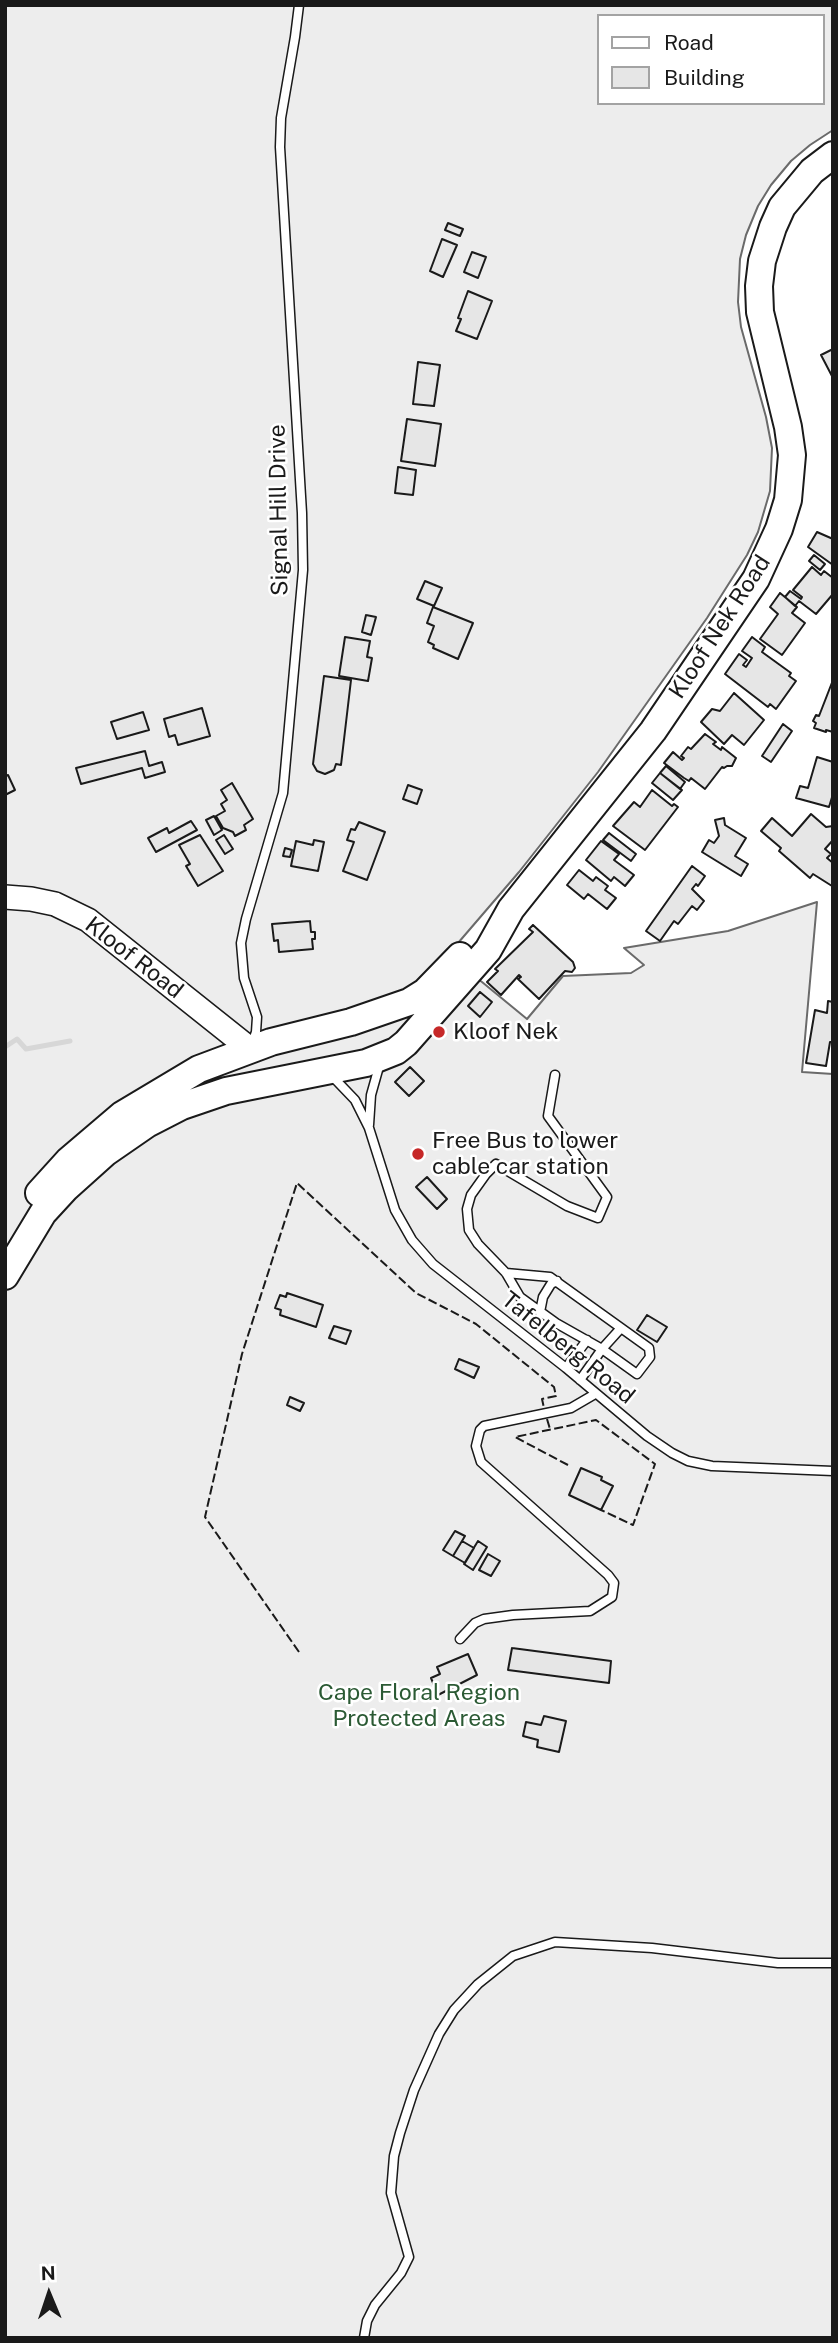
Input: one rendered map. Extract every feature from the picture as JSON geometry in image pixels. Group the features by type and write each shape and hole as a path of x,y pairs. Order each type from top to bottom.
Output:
{"main road":[{"name":"Kloof Nek Road","path":"381,1059 396,1051 421,1027 488,950 511,909 653,731 756,579 774,542 788,500 792,455 788,426 760,312 762,261 782,207 812,171 833,155"},
{"name":"Kloof Road","path":"5,897 55,904 88,920 250,1049"},
{"name":"Kloof Nek Road","path":"5,1248 12,1232 35,1198 68,1161 122,1115 199,1069 250,1049 351,1022 409,1002 425,992 474,940 511,909"},
{"path":"5,1276 43,1213 66,1188 105,1153 148,1124 182,1106 226,1091 381,1059 379,1043 374,1033 365,1026 351,1022"},
{"path":"311,1032 304,1045 304,1055 312,1064 313,1072"},
{"path":"250,1049 313,1072"}],"lane":[{"name":"Signal Hill Drive","path":"250,1049 256,1032 257,1017 244,978 241,943 283,793 303,563 280,147 281,118 299,5"},
{"name":"Tafelberg Road","path":"369,1128 369,1106 381,1059"},
{"name":"Tafelberg Road","path":"313,1072 348,1091 369,1128 395,1210 412,1240 433,1264 566,1368 647,1436 688,1461 712,1466 833,1471"},
{"path":"506,1273 550,1277 557,1281 649,1348 650,1357 637,1374 602,1349 540,1312 520,1297 506,1273 478,1244 469,1230 467,1209 474,1189 496,1164 567,1206 598,1218 607,1197 548,1116 555,1075"},
{"path":"540,1312 543,1297 551,1284 557,1281"},
{"path":"580,1380 621,1328"},
{"path":"566,1368 587,1340"},
{"path":"460,1639 475,1623 484,1619 590,1611 612,1597 614,1583 608,1575 481,1461 476,1446 480,1430 484,1426 571,1408 595,1394"},
{"path":"364,2338 367,2321 375,2305 401,2273 409,2257 391,2193 394,2156 414,2090 439,2034 454,2010 513,1956 555,1942 652,1948 778,1964 833,1963"}],"shaded area":[{"name":"Cape Floral Region Protected Areas","path":"5,5 833,5 833,130 791,161 771,185 758,206 740,259 738,302 741,327 772,448 770,491 758,532 747,555 707,618 598,772 519,872 446,957 527,1019 563,976 631,973 644,965 624,948 728,931 817,902 802,1072 833,1074 833,2338 5,2338"}],"building":[{"path":"448,223 463,229 460,236 445,230"},
{"path":"442,239 457,245 443,277 430,271"},
{"path":"472,252 486,257 478,278 464,272"},
{"path":"468,291 492,301 477,339 456,331"},
{"path":"833,349 833,378 821,355"},
{"path":"418,362 440,365 434,406 413,404"},
{"path":"407,419 441,424 435,466 401,461"},
{"path":"398,467 416,470 413,495 395,493"},
{"path":"817,532 833,539 833,565 808,547"},
{"path":"814,555 825,564 820,570 809,561"},
{"path":"812,567 821,575 824,571 833,578 833,594 816,614 799,601 795,606 785,597 790,591 801,599 793,590"},
{"path":"425,581 442,588 434,606 417,599"},
{"path":"780,593 797,607 792,613 805,623 782,655 760,639 778,614 770,607"},
{"path":"433,607 473,623 458,659 433,648 434,645 428,642 434,626 427,623"},
{"path":"366,615 376,617 371,635 362,632"},
{"path":"345,637 370,641 367,657 372,658 368,681 339,676"},
{"path":"752,637 765,647 762,652 791,673 789,676 796,681 776,709 770,704 768,707 725,674 739,654 747,660 743,665 746,667 752,658 742,651"},
{"path":"324,676 351,680 341,765 336,764 334,770 325,774 317,771 313,764"},
{"path":"833,680 833,732 826,732 814,728 816,723 813,721 816,715 819,716"},
{"path":"734,693 764,720 744,745 732,735 724,744 701,722 712,709 720,711"},
{"path":"202,708 210,736 178,745 175,735 169,737 164,719"},
{"path":"143,712 149,730 117,739 111,722"},
{"path":"783,724 792,731 771,762 762,756"},
{"path":"705,734 716,742 713,744 721,750 722,747 736,758 732,766 722,767 705,789 664,763 673,752 682,760 684,758 681,756 688,747 691,749"},
{"path":"145,751 149,766 162,762 165,772 145,778 142,768 81,784 76,768"},
{"path":"817,757 833,762 833,794 829,807 796,798 800,786 808,788"},
{"path":"666,766 685,782 680,789 660,773"},
{"path":"660,773 682,790 673,800 652,783"},
{"path":"8,775 15,790 5,795 5,776"},
{"path":"232,783 253,819 244,825 246,830 235,836 233,832 223,828 216,816 225,811 221,804 227,800 221,790"},
{"path":"408,785 422,790 417,804 403,799"},
{"path":"652,790 672,806 674,804 678,807 645,850 613,826 634,802 640,807"},
{"path":"811,814 826,827 833,826 833,840 825,849 831,854 827,858 833,863 832,886 813,874 810,878 761,831 772,818 792,836"},
{"path":"214,816 222,830 214,835 206,820"},
{"path":"724,818 725,825 746,838 735,856 748,864 741,876 702,852 709,840 714,843 719,836 715,820"},
{"path":"191,821 197,830 156,852 148,838 167,828 169,833"},
{"path":"359,822 385,832 367,880 343,871 354,842 347,840 351,829 355,830"},
{"path":"609,833 636,854 631,861 603,840"},
{"path":"200,835 223,871 198,886 186,866 190,864 179,845"},
{"path":"224,835 233,849 225,854 216,840"},
{"path":"314,840 324,842 318,871 291,866 296,841 313,845"},
{"path":"601,841 619,854 614,860 634,875 625,886 614,877 611,881 586,860"},
{"path":"285,848 292,850 290,857 283,856"},
{"path":"692,866 705,876 698,886 696,884 692,889 704,901 697,910 692,906 678,924 674,921 660,941 646,931"},
{"path":"579,870 593,881 596,877 608,886 605,890 616,898 607,909 588,894 584,899 567,885"},
{"path":"310,921 311,932 315,932 315,939 312,939 313,949 279,952 278,940 274,941 272,924"},
{"path":"533,925 573,962 575,968 572,972 565,971 539,999 518,979 521,977 519,975 501,995 487,982 498,971 495,969 533,932 529,929"},
{"path":"480,992 492,1002 480,1017 468,1006"},
{"path":"828,1001 833,1002 833,1042 830,1042 826,1066 806,1063 815,1010 827,1013"},
{"path":"410,1067 424,1081 409,1096 395,1082"},
{"path":"427,1177 447,1199 437,1209 416,1187"},
{"path":"287,1293 323,1305 316,1327 280,1315 281,1310 275,1308 280,1295 286,1297"},
{"path":"647,1315 667,1327 657,1342 637,1330"},
{"path":"334,1326 351,1331 346,1344 329,1338"},
{"path":"459,1359 479,1367 474,1378 455,1369"},
{"path":"290,1397 304,1403 300,1411 287,1405"},
{"path":"581,1468 602,1477 601,1480 613,1486 601,1510 569,1495"},
{"path":"455,1531 465,1536 453,1556 443,1550"},
{"path":"462,1541 474,1548 465,1563 453,1556"},
{"path":"478,1541 487,1547 473,1570 464,1564"},
{"path":"488,1554 500,1561 491,1576 479,1570"},
{"path":"512,1648 611,1661 609,1683 508,1670"},
{"path":"468,1654 477,1675 438,1695 431,1678 440,1674 437,1667"},
{"path":"544,1716 566,1721 559,1752 537,1747 538,1740 523,1736 526,1722 541,1725"}],"waterway":[{"path":"5,1047 17,1039 26,1049 70,1041"}],"fence":[{"path":"299,1652 205,1517 242,1354 297,1183 416,1293 476,1324 554,1387 556,1396 542,1399 544,1408"},
{"path":"547,1419 550,1429"},
{"path":"568,1465 515,1437 596,1420 655,1464 633,1525 601,1510"}],"place":[{"name":"Kloof Nek","path":"439,1032"},
{"name":"Free Bus to lower cable car station","path":"418,1154"}]}
